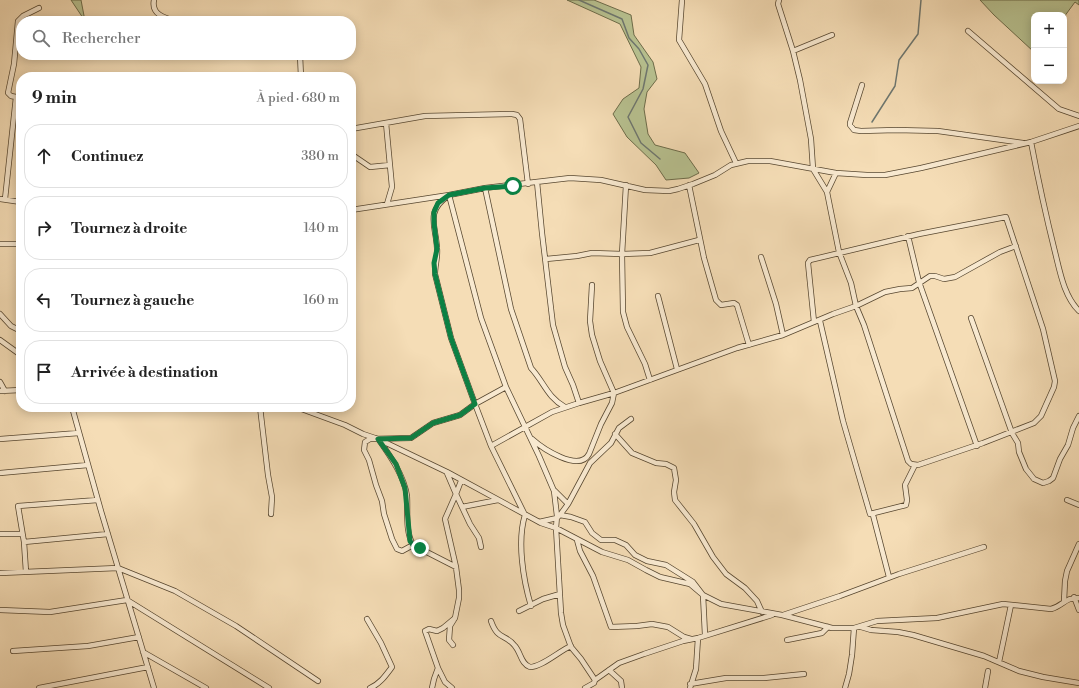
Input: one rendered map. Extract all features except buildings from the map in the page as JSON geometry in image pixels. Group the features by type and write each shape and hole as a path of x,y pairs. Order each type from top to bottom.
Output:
{"street":[{"path":"154,0 154,10 161,16"},
{"path":"682,0 679,40 705,84 722,135 736,163"},
{"path":"779,0 778,4 793,51 800,80 809,125 813,169 828,192 839,252 856,306 864,325 908,461 915,465"},
{"path":"23,16 39,8"},
{"path":"968,31 1059,109 1079,116"},
{"path":"793,51 832,35"},
{"path":"16,42 14,64 8,93 11,96 16,97"},
{"path":"300,60 301,72"},
{"path":"862,85 850,123 854,130 938,131 1025,143"},
{"path":"356,128 425,116 485,114 517,115 520,119 528,184"},
{"path":"16,116 2,199 16,201"},
{"path":"386,123 392,190 387,204"},
{"path":"356,209 485,188 570,178 586,178 645,190 657,191 678,189 711,177 736,163 748,161 770,161 836,173 885,175 1031,142 1079,126"},
{"path":"1031,142 1045,214 1061,275 1072,302 1079,311"},
{"path":"356,157 370,167 390,165"},
{"path":"828,192 836,173"},
{"path":"537,182 553,325 565,367 573,384 579,403"},
{"path":"626,185 622,254 622,300 624,320 645,364 650,380"},
{"path":"689,185 705,264 716,300 721,304 734,303 738,307 749,344"},
{"path":"485,188 506,288 515,324 525,352 531,368 540,379 547,392 555,402 565,407"},
{"path":"449,195 477,305 506,387 554,491 559,517"},
{"path":"449,195 438,203 434,212 437,249 434,263 435,274 451,338 475,404 491,446 525,515 522,524 522,552 525,582 531,606"},
{"path":"814,322 808,261 839,252 908,236 1003,217 1008,219 1043,328 1055,381 1054,387 1038,421 1012,433 977,446 915,465 905,485 907,500 906,505 873,515"},
{"path":"908,236 919,282 977,446"},
{"path":"546,258 577,256 592,253 650,253 700,240"},
{"path":"0,244 16,244"},
{"path":"491,446 525,426 565,407 614,393 749,344 783,335 892,290 912,288 919,282 932,276 944,279 955,277 1000,252 1016,246"},
{"path":"762,257 776,304 783,335"},
{"path":"529,436 543,448 558,456 574,460 588,457 601,424 612,404 614,393 600,361 592,335 590,321 592,285"},
{"path":"658,296 677,369"},
{"path":"0,314 11,326 16,329"},
{"path":"972,318 1012,433 1018,443 1019,452 1026,469 1034,479 1043,483 1053,478 1079,416"},
{"path":"820,321 843,421 869,513 873,515 889,577"},
{"path":"0,340 16,352"},
{"path":"0,382 2,391 16,390"},
{"path":"413,545 402,551 397,549 392,539 384,514 382,501 369,460 364,450 365,442 370,439 411,438 433,423 460,415 475,404 506,387"},
{"path":"73,412 154,688"},
{"path":"261,412 272,497 271,514"},
{"path":"310,412 378,439 447,472 538,522 556,528 602,552 628,560 660,577 690,584 703,595 721,604 774,615 782,615 832,628 854,628 877,621 937,618 995,605 1051,609 1058,607 1064,601 1076,598 1079,610"},
{"path":"595,680 571,646 561,614 556,528 559,517 568,504 590,463 611,443 619,428 631,419"},
{"path":"0,439 79,433"},
{"path":"615,434 632,453 656,463 666,464 674,468 676,480 674,492 675,500 679,507 694,524 713,557 726,574 745,588 757,601 762,612"},
{"path":"378,439 396,464 405,488 410,541 413,545 456,567"},
{"path":"0,473 88,465"},
{"path":"447,472 470,524 479,538 480,547"},
{"path":"453,645 449,640 450,626 455,618 459,598 456,567 445,520 461,481"},
{"path":"554,491 568,504"},
{"path":"26,572 24,542 18,506 98,500"},
{"path":"462,507 498,500"},
{"path":"1068,500 1079,505"},
{"path":"538,522 571,516 584,522 592,533 601,540 615,540 626,545 635,555 647,561 666,565 693,582 703,595 705,635"},
{"path":"0,534 22,534"},
{"path":"24,542 108,534"},
{"path":"577,540 580,550 593,576 611,627 652,624 668,628 684,637 692,639"},
{"path":"1064,601 1067,571 1079,544"},
{"path":"782,615 840,596 889,577 984,547"},
{"path":"0,573 118,568 182,595 236,626 318,681"},
{"path":"519,611 543,599 560,594"},
{"path":"0,610 50,612 128,600 269,688"},
{"path":"999,662 1011,605"},
{"path":"585,688 622,662 676,643 698,638 774,615"},
{"path":"452,688 445,682 438,668 425,631 429,628 437,631 455,618"},
{"path":"367,619 392,667 384,678 370,688"},
{"path":"491,621 494,630 514,644 525,663 530,667 541,664 560,651 571,646"},
{"path":"787,640 822,633 828,627"},
{"path":"860,627 871,630 898,632 913,635 984,656 1019,671 1079,684"},
{"path":"845,688 852,655 854,628"},
{"path":"13,651 88,646 139,637"},
{"path":"690,686 696,669 698,638"},
{"path":"143,652 206,688"},
{"path":"39,688 148,667"},
{"path":"432,688 438,668"},
{"path":"609,670 621,681 622,688"},
{"path":"985,688 988,671"},
{"path":"591,674 603,674"},
{"path":"690,686 726,678 764,678 804,674"}],"green space":[{"path":"71,0 81,0 84,16 82,16"},
{"path":"567,0 594,0 631,15 634,35 653,62 657,79 647,92 644,109 648,134 655,145 685,153 699,173 689,178 666,180 656,165 627,137 613,114 623,99 639,88 641,67 620,24"},
{"path":"980,0 1079,0 1079,5 1075,2 1067,13 1031,12 1031,49"}],"waterway":[{"path":"579,0 622,19 629,38 639,49 648,65 643,89 628,117 641,143 660,159"},
{"path":"872,122 895,86 899,60 918,34 921,0"}],"route":[{"path":"420,548 413,545 410,541 408,530 407,496 396,464 378,439 411,438 433,423 442,419 460,415 475,404 451,338 435,274 434,263 437,256 437,249 434,212 438,203 449,195 485,188 513,186"}]}
